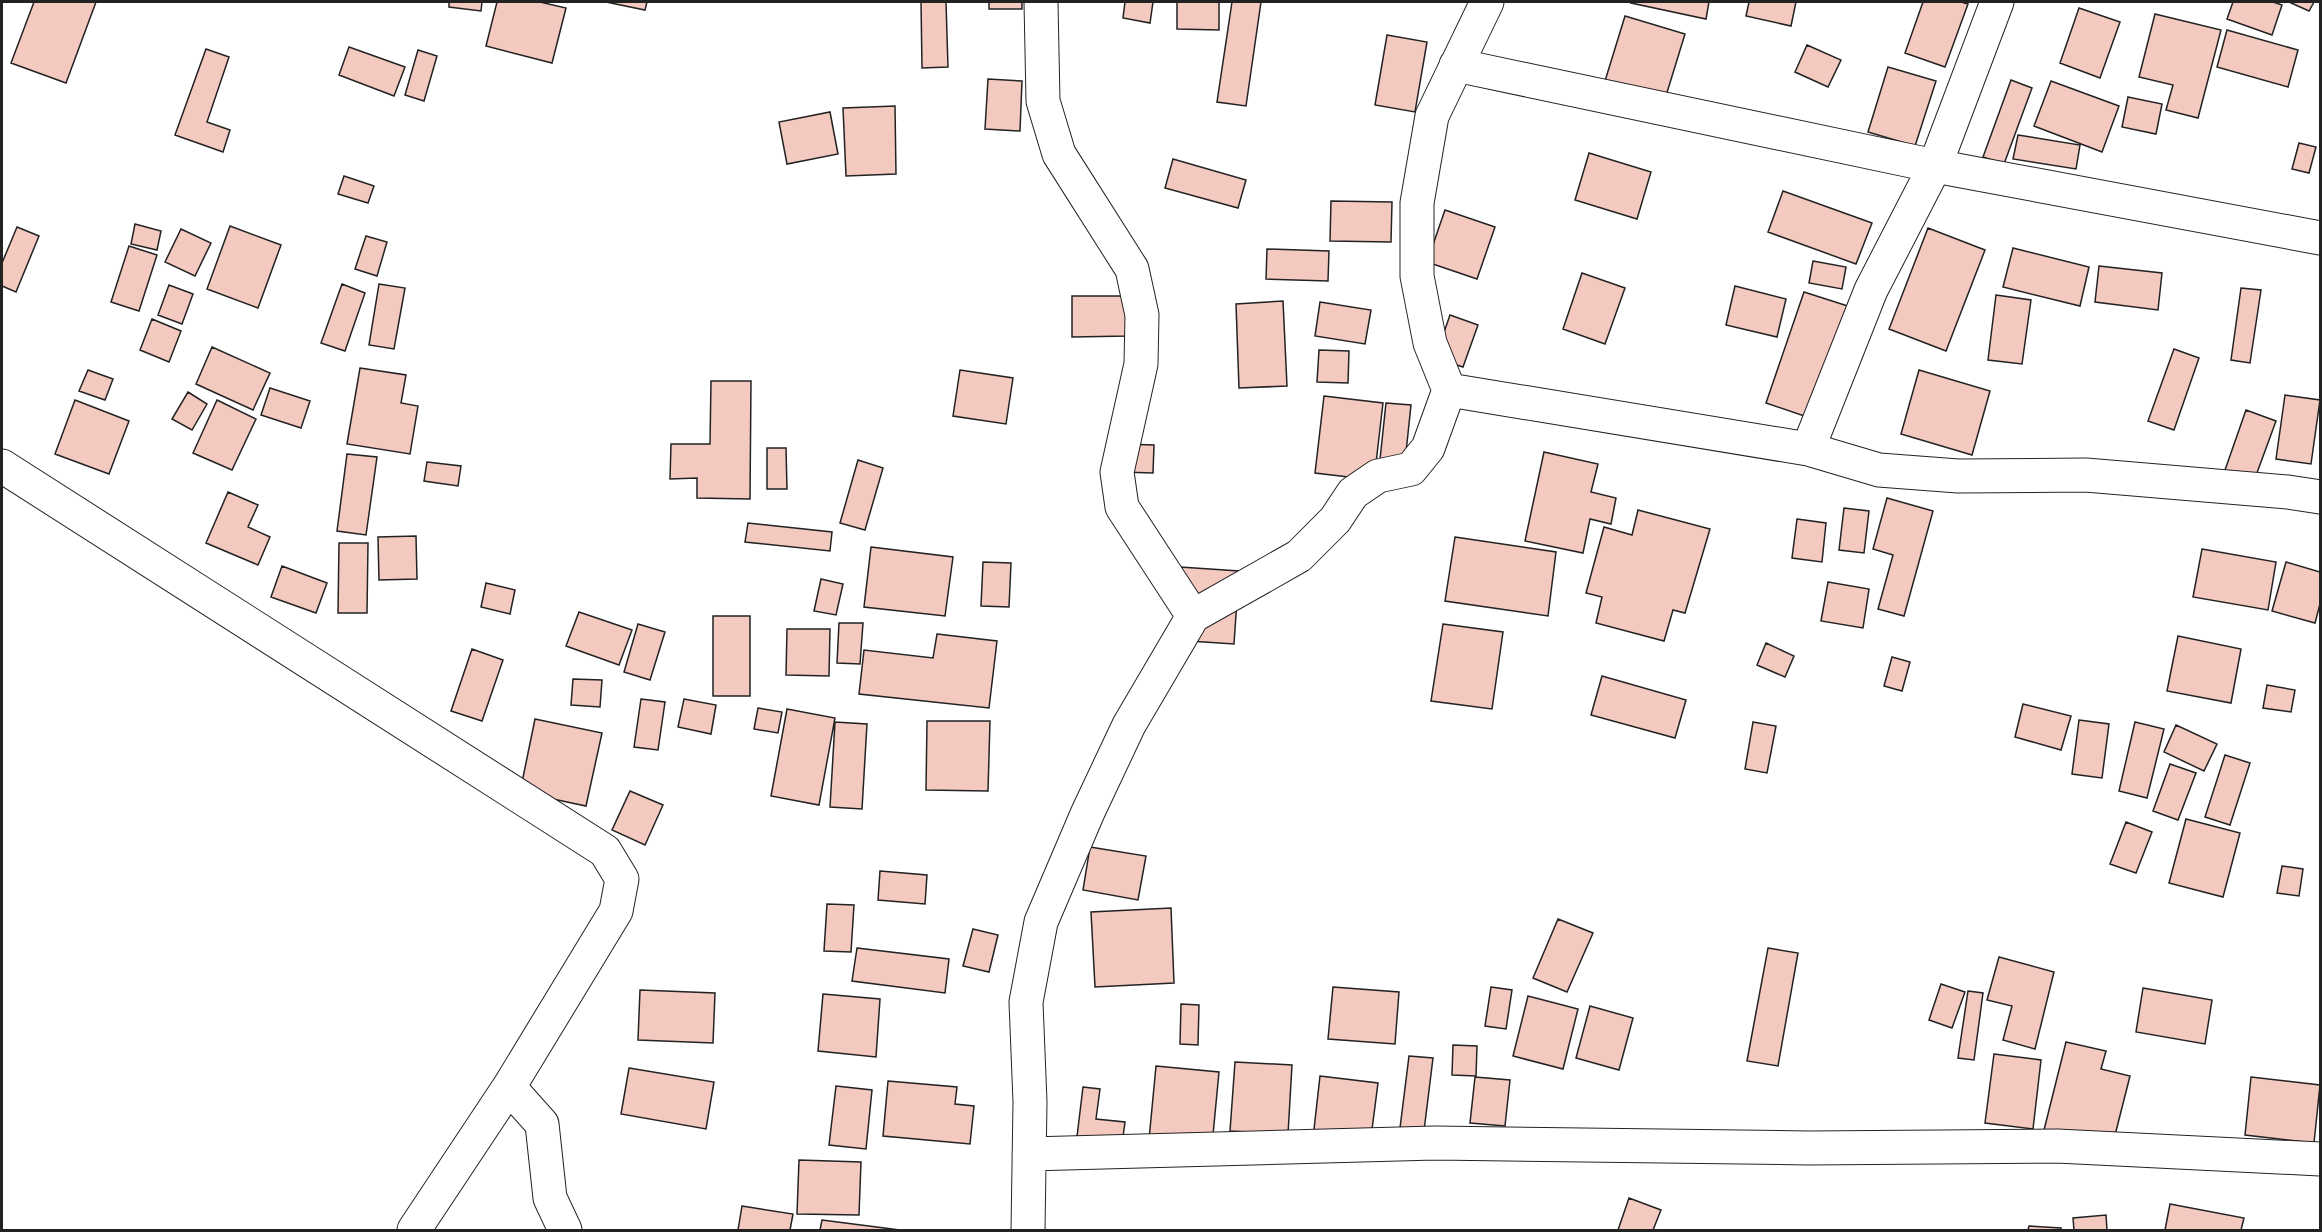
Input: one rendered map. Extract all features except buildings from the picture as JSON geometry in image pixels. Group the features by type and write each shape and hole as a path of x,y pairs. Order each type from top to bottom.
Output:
{"street":[{"path":"1041,2 1043,101 1059,154 1132,269 1142,315 1141,364 1117,472 1122,507 1193,616"},
{"path":"1028,1230 1030,1102 1026,1002 1041,922 1088,812 1129,725 1193,616 1299,556 1335,520 1353,493 1378,476 1411,469 1428,448 1449,390 1430,343 1417,276 1418,203 1432,116 1487,2"},
{"path":"1808,449 1871,290 1935,166 1997,2"},
{"path":"1456,65 1935,166 2320,238"},
{"path":"1449,390 1808,449 1879,470 1958,476 2086,475 2288,492 2320,497"},
{"path":"2,466 605,851 622,879 616,911 509,1087 414,1230"},
{"path":"509,1087 542,1124 550,1198 565,1230"},
{"path":"1029,1154 1435,1143 1809,1148 2057,1146 2320,1160"}]}
